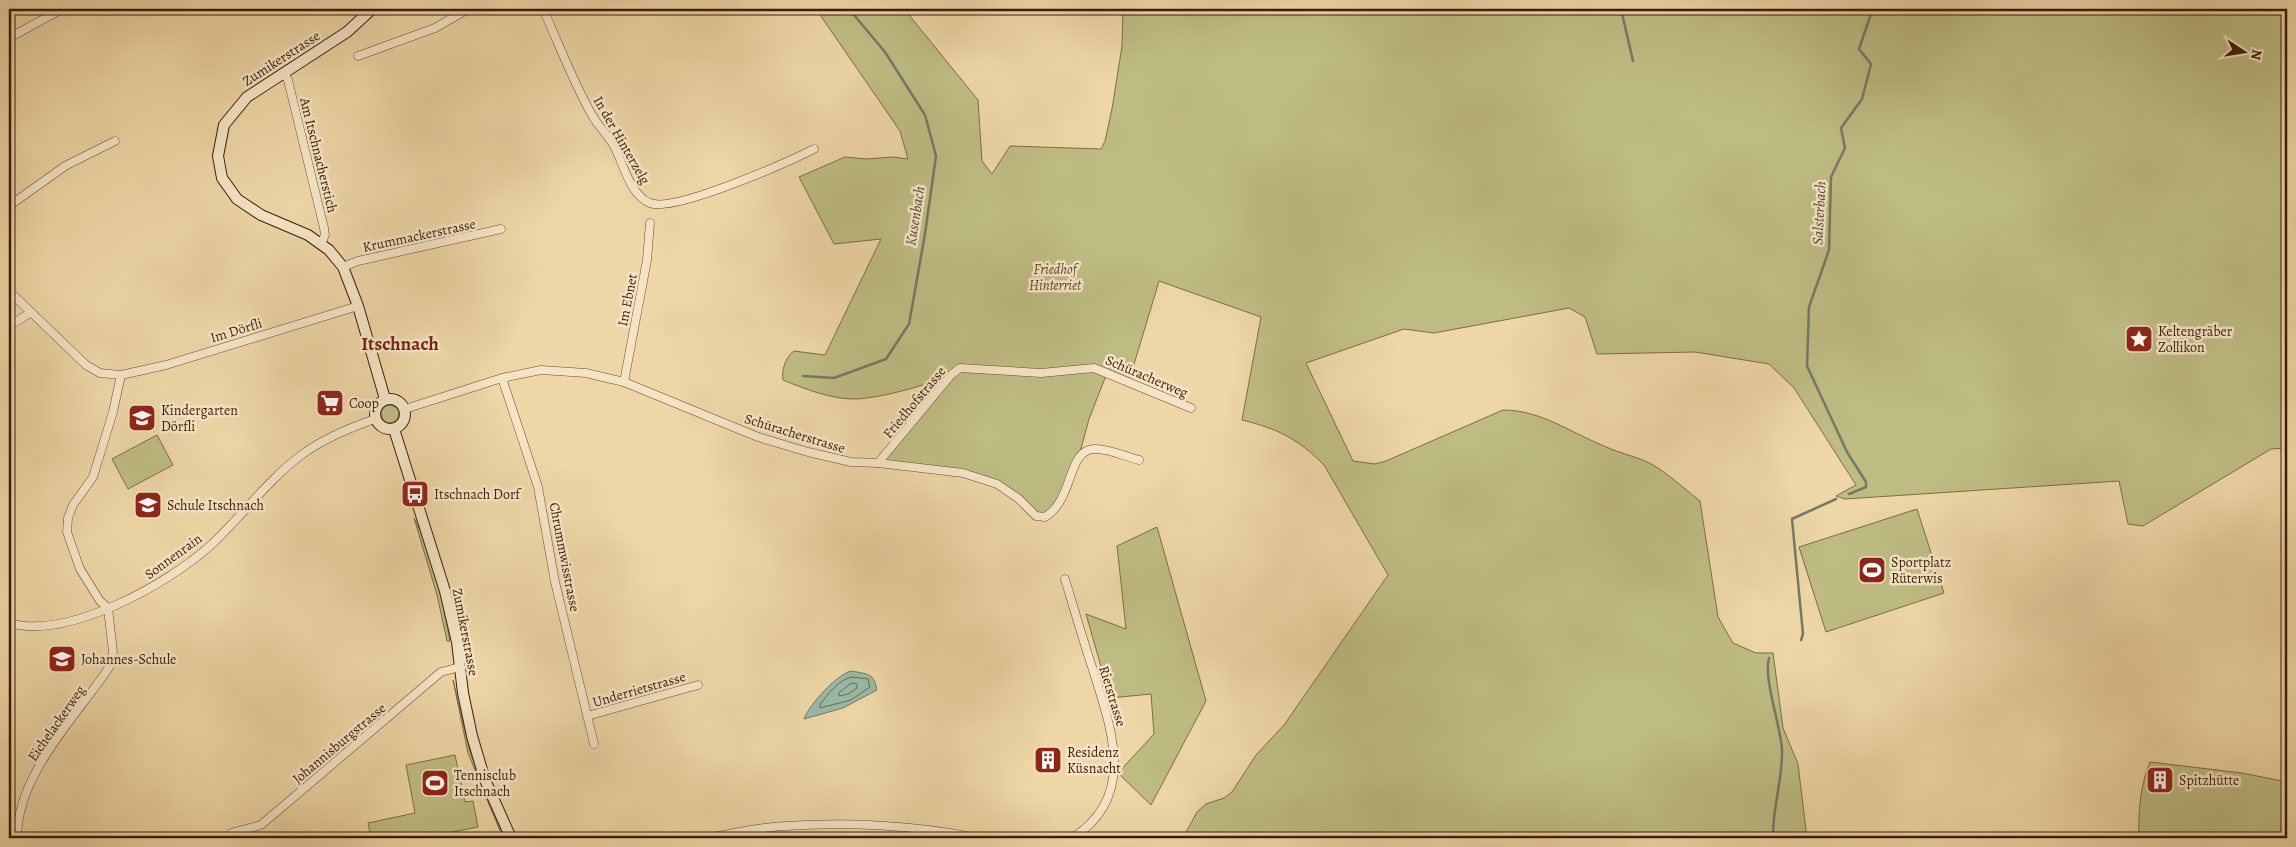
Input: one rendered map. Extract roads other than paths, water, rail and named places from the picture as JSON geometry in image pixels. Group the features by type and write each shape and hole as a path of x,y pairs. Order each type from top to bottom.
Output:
{"main road":[{"name":"Zumikerstrasse","path":"372,9 347,32 246,97 224,125 218,156 219,168 229,190 242,203 261,215 294,228 321,244 343,267 358,306 385,399"},
{"path":"385,399 397,400 405,409 404,422 394,429 382,428 375,419 376,407 385,399"},
{"name":"Zumikerstrasse","path":"394,429 445,591 457,642 467,716 483,771 511,838"}],"street":[{"path":"9,38 62,9"},
{"path":"358,56 435,28 468,9"},
{"name":"In der Hinterzelg","path":"543,9 592,116 614,145 638,194 651,203 666,205 696,196 783,165 814,149"},
{"name":"Am Itschnacherstich","path":"284,73 288,80 324,228 325,235 321,244"},
{"path":"9,206 65,166 115,141"},
{"name":"Im Ebnet","path":"624,382 647,260 650,223"},
{"name":"Krummackerstrasse","path":"343,267 358,261 501,229"},
{"path":"9,291 86,365 100,373 121,375 113,412 93,477 73,505 68,518 67,532 80,569 100,601 108,608"},
{"name":"Im Dörfli","path":"121,375 166,365 358,306"},
{"path":"9,326 30,313"},
{"name":"Friedhofstrasse","path":"878,463 951,375 960,368 1003,371"},
{"name":"Schüracherweg","path":"1003,371 1041,373 1094,368 1191,408"},
{"name":"Schüracherstrasse","path":"405,409 502,378 541,370 586,373 624,382 758,437 850,462 878,463 963,473 997,484 1019,499 1036,516 1045,517 1060,505 1070,482 1075,462 1078,456 1086,451 1095,449 1139,460"},
{"name":"Chrummwisstrasse","path":"502,378 538,487 555,582 594,744"},
{"name":"Sonnenrain","path":"9,623 20,626 46,627 69,622 108,608 148,590 196,558 280,474 306,451 326,439 375,419"},
{"name":"Rietstrasse","path":"1064,579 1109,720 1115,759 1111,787 1100,811 1091,824 1072,838"},
{"name":"Eichelackerweg","path":"17,838 20,812 26,791 37,771 110,666 113,652 108,608"},
{"name":"Johannisburgstrasse","path":"231,833 261,825 441,672 460,667"},
{"name":"Underrietstrasse","path":"587,716 698,685"},
{"path":"706,838 784,826 854,825 914,829 977,838"}],"water":[{"path":"851,671 872,677 877,690 843,708 804,719 811,706 824,691 838,678"}],"waterway":[{"name":"Kusenbach","path":"803,376 834,378 886,359 909,324 925,234 936,156 925,115 885,52 849,9"},
{"path":"1621,9 1633,61"},
{"name":"Salsterbach","path":"1849,494 1866,487 1866,482 1847,452 1807,366 1809,307 1829,250 1831,177 1845,148 1841,128 1862,99 1871,64 1859,49 1872,11"},
{"path":"1801,640 1803,634 1792,519 1836,499"},
{"path":"1769,658 1768,678 1782,750 1773,838"}],"place":[{"name":"Keltengräber Zollikon","path":"2139,339"},
{"name":"Coop","path":"330,403"},
{"name":"Kindergarten Dörfli","path":"142,418"},
{"name":"Itschnach Dorf","path":"415,494"},
{"name":"Schule Itschnach","path":"148,505"},
{"name":"Sportplatz Rüterwis","path":"1872,570"},
{"name":"Johannes-Schule","path":"62,659"},
{"name":"Residenz Küsnacht","path":"1048,760"},
{"name":"Spitzhütte","path":"2160,780"},
{"name":"Tennisclub Itschnach","path":"435,783"}],"district":[{"name":"Itschnach","path":"400,343"}],"park label":[{"name":"Friedhof Hinterriet","path":"1055,278"}]}
